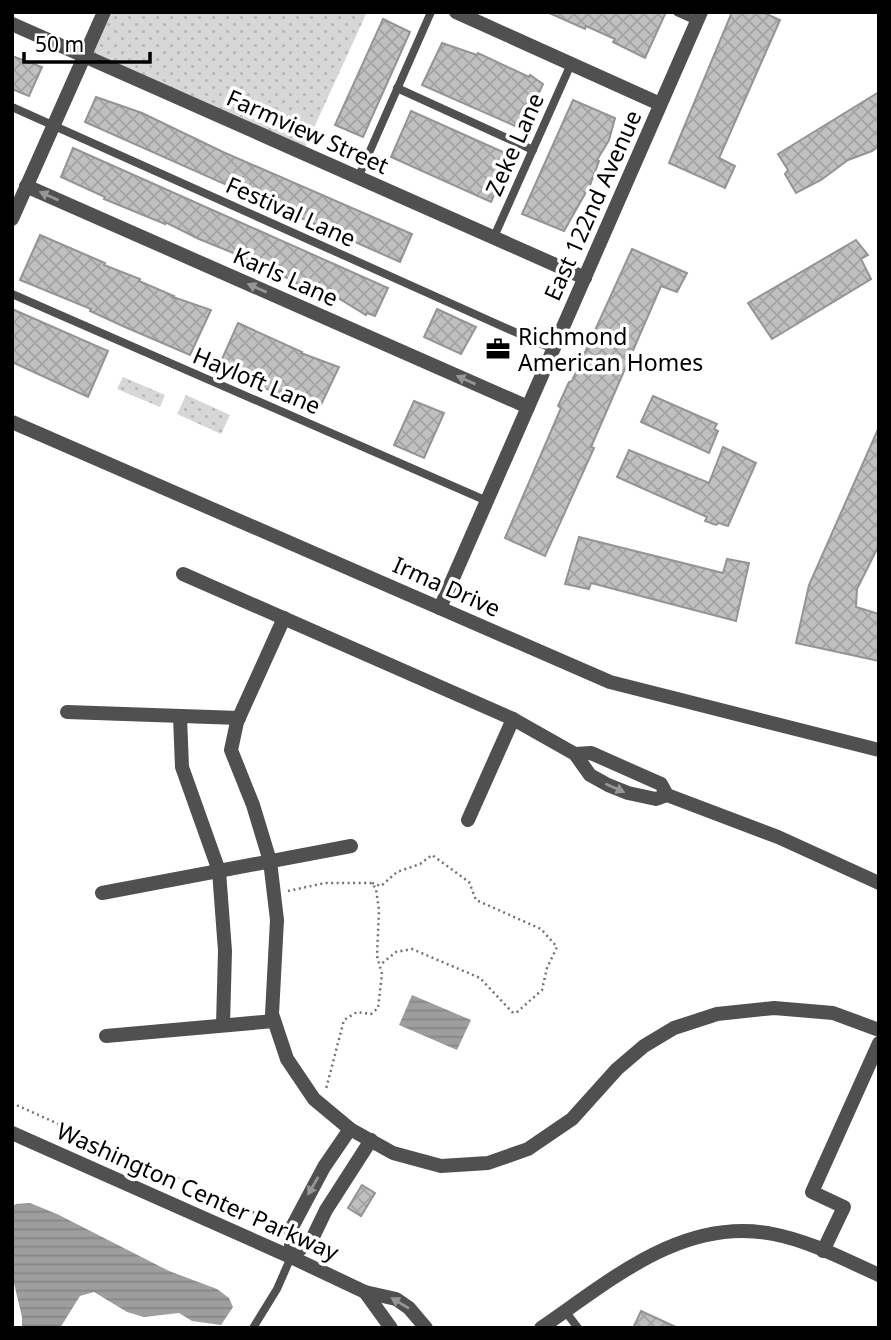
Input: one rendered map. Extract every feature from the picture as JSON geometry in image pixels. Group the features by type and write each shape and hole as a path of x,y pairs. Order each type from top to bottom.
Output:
{"street":[{"path":"12,219 104,12"},
{"path":"456,12 660,104"},
{"name":"East 122nd Avenue","path":"440,608 699,16"},
{"name":"Farmview Street","path":"12,24 585,278"},
{"name":"Karls Lane","path":"26,187 528,407"},
{"name":"Irma Drive","path":"12,422 610,682 879,750"},
{"path":"183,574 513,719 575,754 590,775 608,785 656,799 667,795"},
{"path":"284,618 239,718 231,750 253,805 270,861 277,920 272,1014 274,1021 287,1059 320,1104 350,1129 393,1153 441,1167 488,1163 528,1149 572,1119 617,1069 644,1045 674,1028 717,1014 774,1008 833,1013 879,1030"},
{"path":"68,712 239,718"},
{"path":"180,716 182,766 219,871 225,951 223,1026"},
{"path":"468,820 513,719"},
{"path":"575,754 591,753 661,784 667,795 778,838 879,883"},
{"path":"102,893 351,846"},
{"path":"106,1037 274,1021"},
{"path":"823,1251 844,1207 813,1192 879,1043"},
{"path":"291,1256 291,1229 312,1188 350,1129"},
{"name":"Washington Center Parkway","path":"12,1133 291,1256 365,1292 396,1298 409,1308 426,1328"},
{"path":"291,1256 312,1239 326,1210 370,1140"},
{"path":"541,1328 635,1263 672,1245 725,1232 755,1231 790,1238 879,1275"},
{"name":"Washington Center Parkway","path":"365,1292 391,1328"}],"lane":[{"path":"358,178 431,12"},
{"path":"677,12 699,16"},
{"name":"Zeke Lane","path":"493,239 571,64"},
{"path":"397,88 533,150"},
{"name":"Festival Lane","path":"12,107 553,349"},
{"name":"Hayloft Lane","path":"12,294 487,501"},
{"path":"253,1328 269,1304 291,1256"},
{"path":"565,1311 578,1328"}],"path":[{"path":"274,894 325,883 372,883 381,886 397,872 420,864 432,855 469,882 476,900 541,929 557,947 547,968 542,990 516,1013 480,978 412,949 396,952 380,965"},
{"path":"320,1104 344,1020 357,1012 371,1014 378,1008 382,974 377,956 379,910 376,889 372,883"},
{"path":"12,1103 291,1229"}],"shaded area":[{"path":"104,12 367,12 302,154 85,57"},
{"path":"123,377 165,395 160,407 117,389"},
{"path":"186,395 230,415 221,434 177,414"},
{"path":"412,995 471,1020 457,1050 399,1025"},
{"path":"30,1203 169,1271 217,1289 229,1298 233,1307 221,1325 192,1321 179,1313 144,1317 127,1312 94,1292 80,1296 60,1328 22,1328 12,1275 12,1207"}],"building":[{"path":"547,12 666,12 645,58 613,42 615,39"},
{"path":"732,12 762,12 780,20 719,158 735,166 725,188 669,163"},
{"path":"383,19 410,32 363,137 335,125"},
{"path":"442,43 477,55 478,53 529,77 530,75 543,84 522,129 422,85"},
{"path":"12,56 42,67 29,96 12,89"},
{"path":"879,92 879,146 848,160 821,180 796,193 785,174 788,170 778,154"},
{"path":"96,97 142,113 223,152 412,234 400,262 85,122"},
{"path":"573,100 615,118 609,140 597,160 599,161 590,185 564,231 522,214"},
{"path":"411,111 512,156 491,202 391,157"},
{"path":"73,148 388,288 375,316 366,315 338,298 301,283 300,285 249,257 248,259 165,222 104,199 105,197 61,177"},
{"path":"40,235 140,279 139,281 173,297 211,310 190,355 90,311 91,309 20,280"},
{"path":"856,240 868,255 861,259 871,279 772,339 748,303"},
{"path":"632,249 687,273 677,292 661,286 591,447 594,448 545,556 505,538 561,408 558,406"},
{"path":"12,309 108,351 88,397 12,362"},
{"path":"437,309 476,327 461,354 424,337"},
{"path":"238,323 301,353 339,367 318,411 218,368"},
{"path":"653,396 717,424 714,429 718,431 709,453 641,422"},
{"path":"414,401 444,413 424,458 394,445"},
{"path":"879,427 879,545 857,589 856,607 879,614 879,661 796,643 809,585"},
{"path":"723,447 756,463 728,526 705,521 707,517 617,477 629,450 709,483"},
{"path":"579,537 723,573 727,559 749,563 736,621 591,583 589,589 565,584"},
{"path":"362,1185 375,1193 361,1216 348,1208"},
{"path":"641,1311 678,1328 633,1328"}],"place":[{"name":"Richmond American Homes","path":"498,349"}]}
